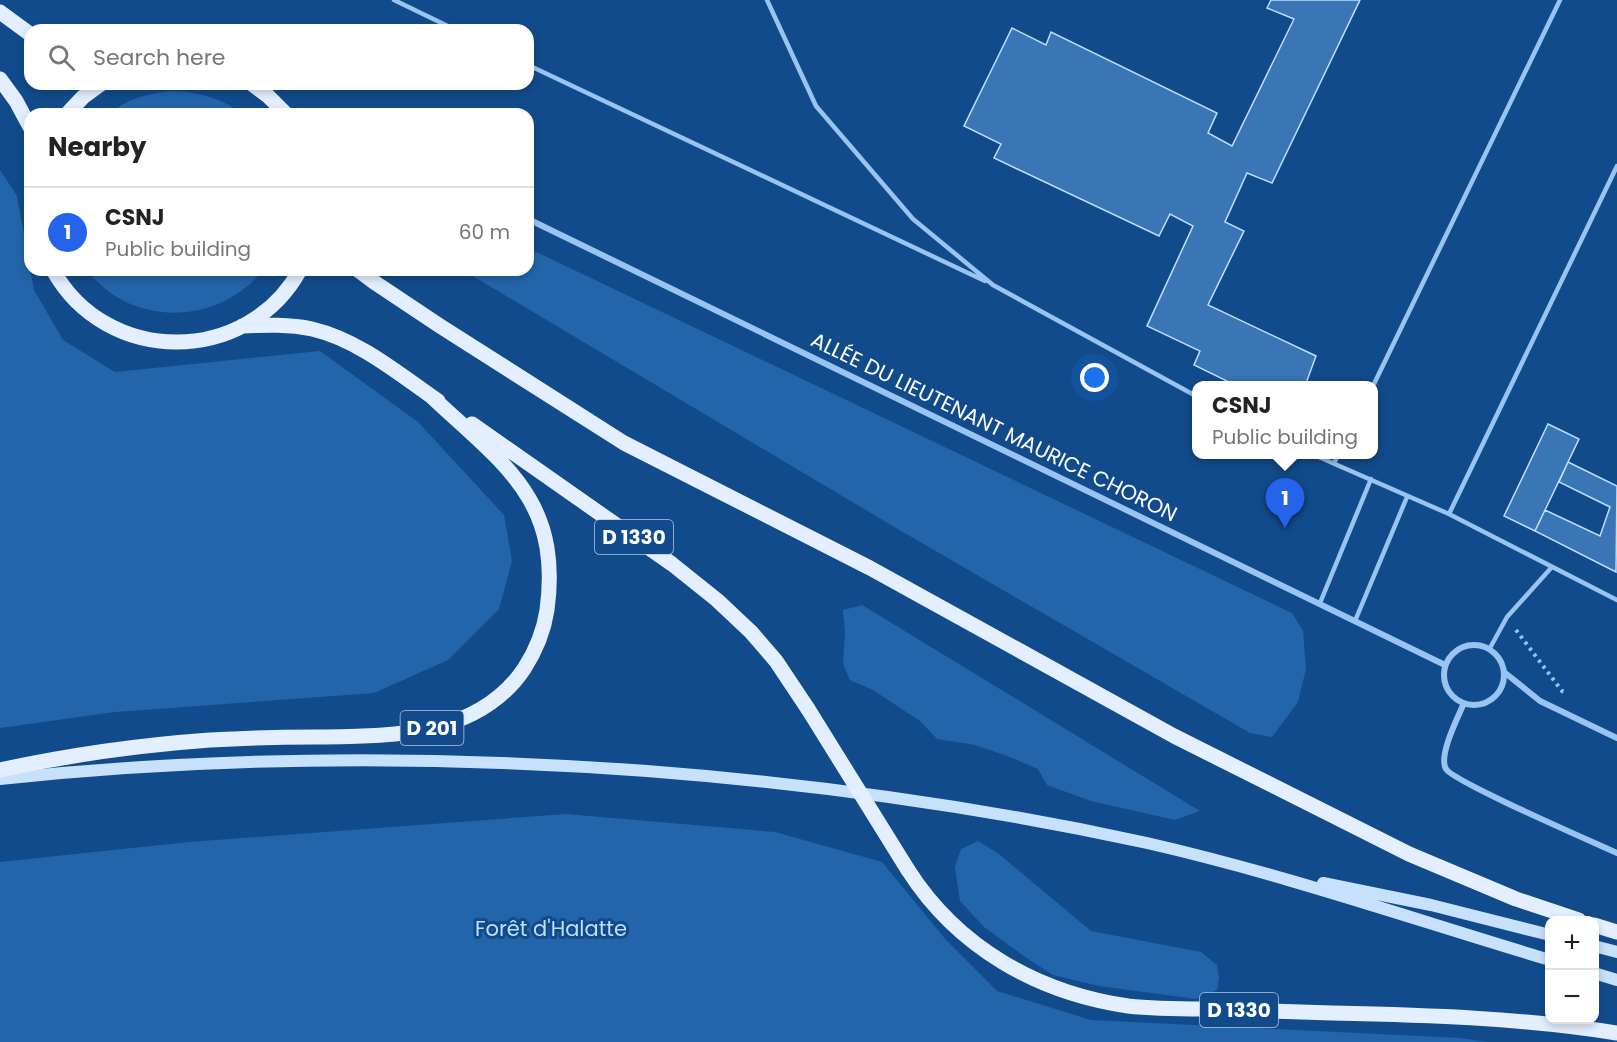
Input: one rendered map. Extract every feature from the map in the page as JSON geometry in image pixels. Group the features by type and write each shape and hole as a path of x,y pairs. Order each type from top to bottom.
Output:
{"main road":[{"path":"0,12 24,30"},
{"path":"0,78 24,116"},
{"path":"73,108 93,90"},
{"path":"260,90 280,108"},
{"path":"57,276 89,312 110,326 133,336 170,343 195,342 219,336 242,326 263,313 276,301 295,276"},
{"path":"366,276 624,443 870,568 1174,736 1409,854 1516,899 1565,916"},
{"name":"D 1330","path":"242,326 281,325 313,329 360,348 551,478 698,583 751,632 776,661 908,870 933,904 981,949 1030,978 1088,998 1152,1008 1503,1019 1617,1033"},
{"name":"D 201","path":"0,770 76,756 177,743 413,732 464,718 493,703 512,685 527,664 541,632 547,614 549,556 545,537 530,497 517,478 431,396"},
{"name":"D 201","path":"0,779 122,768 310,759 449,760 600,767 788,783 878,794 1058,825 1156,845 1257,870 1404,899 1545,934"},
{"name":"D 201","path":"1257,870 1545,958"},
{"path":"1599,927 1617,932"},
{"path":"1599,947 1617,952"},
{"path":"1599,975 1617,980"}],"street":[{"name":"ALLÉE DU LIEUTENANT MAURICE CHORON","path":"534,222 1445,665"},
{"path":"1469,645 1490,648 1502,663 1504,672 1502,687 1492,699 1479,705 1464,703 1456,699 1445,684 1445,665 1450,656 1459,648 1469,645"},
{"path":"1504,672 1540,700 1617,738"},
{"path":"1464,703 1443,759 1446,770 1455,777 1617,853"}],"lane":[{"path":"394,0 444,24"},
{"path":"766,0 816,106 913,219 993,285"},
{"path":"1375,381 1560,0"},
{"path":"534,68 993,285 1192,393"},
{"path":"1449,514 1617,166"},
{"path":"1323,459 1449,514 1617,600"},
{"path":"1334,464 1336,459"},
{"path":"1320,603 1371,479"},
{"path":"1355,621 1407,497"},
{"path":"1490,648 1507,617 1551,568"}],"path":[{"path":"1507,617 1562,690 1571,695"}],"green space":[{"path":"175,91 193,93 211,97 233,108 117,108 140,97"},
{"path":"0,170 17,196 24,235 24,276 31,276 34,290 63,340 115,372 320,351 418,422 504,515 512,561 499,609 448,660 374,693 115,712 0,728"},
{"path":"534,251 1292,613 1303,631 1306,669 1298,702 1272,737 1250,733 896,528 473,276 534,276"},
{"path":"93,276 257,276 245,288 223,302 200,310 175,313 150,310 127,302 105,289"},
{"path":"862,605 1200,811 1175,820 1091,801 1047,785 1038,769 1007,756 975,745 937,739 920,721 873,690 850,680 843,664 845,633 843,610"},
{"name":"Forêt d'Halatte","path":"566,814 775,832 882,862 946,940 997,991 1091,1020 1460,1038 1488,1042 0,1042 0,862 189,842"},
{"path":"978,841 999,854 1091,931 1201,952 1217,965 1219,978 1217,990 1196,999 1099,986 1053,975 984,927 960,901 955,867 961,849"}],"building":[{"path":"1271,0 1360,0 1272,183 1247,173 1225,222 1244,231 1208,305 1316,356 1307,381 1227,381 1194,365 1200,351 1147,326 1193,226 1170,214 1159,236 994,158 1001,144 964,126 1012,28 1046,45 1051,32 1217,113 1208,133 1232,146 1294,19 1267,8"},
{"path":"1548,424 1579,439 1535,531 1504,516"},
{"path":"1568,462 1617,486 1616,572 1535,531 1545,510 1600,536 1610,507 1559,482"}],"place":[{"name":"CSNJ","path":"1285,528"}]}
